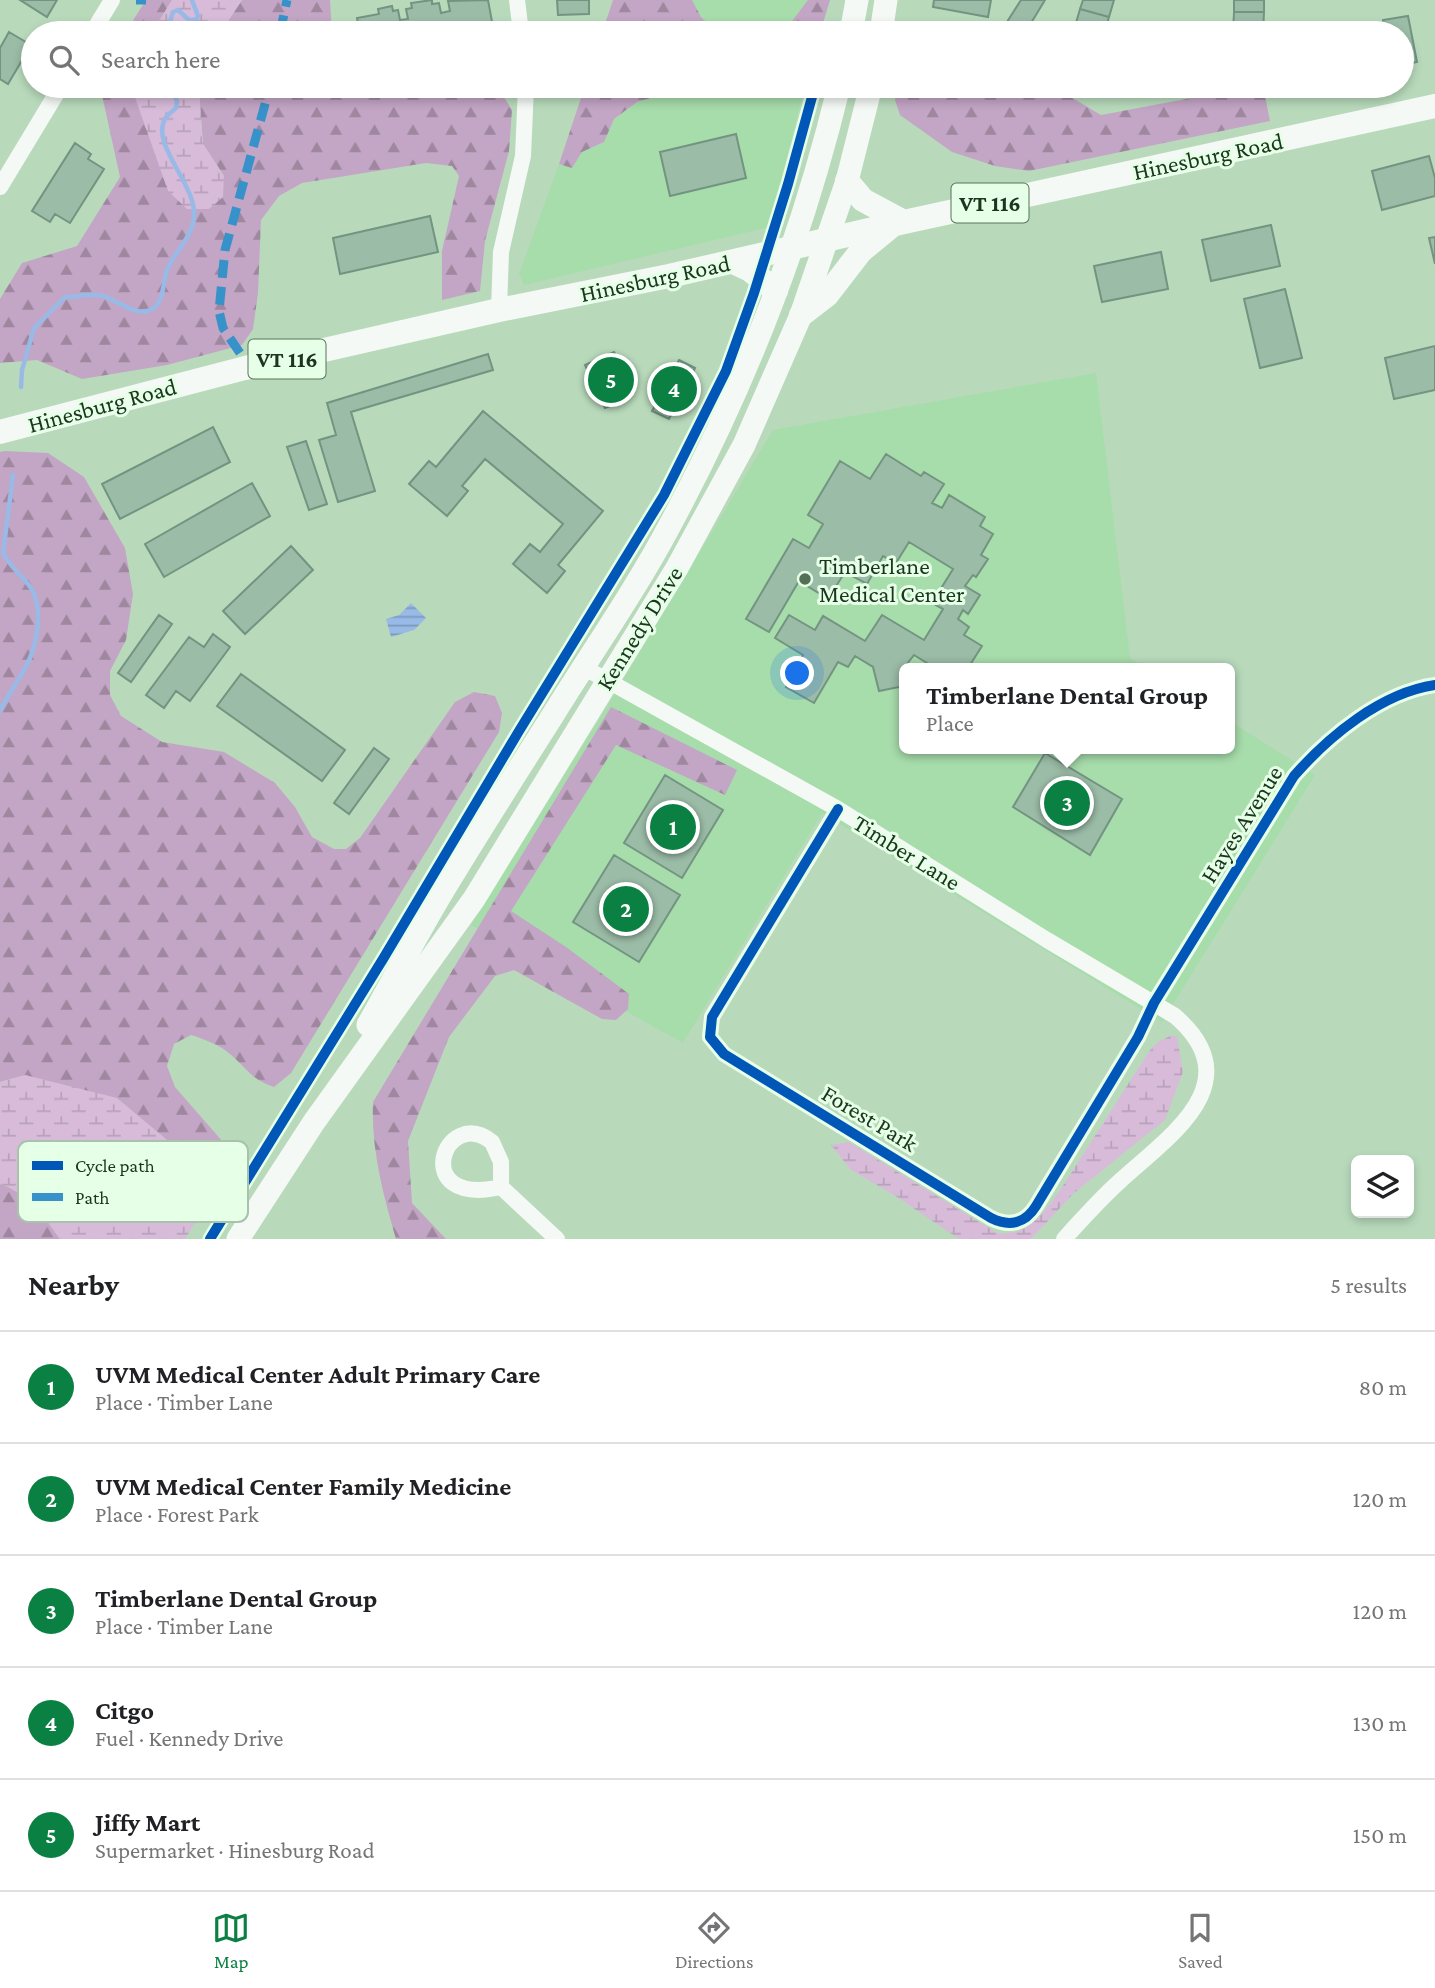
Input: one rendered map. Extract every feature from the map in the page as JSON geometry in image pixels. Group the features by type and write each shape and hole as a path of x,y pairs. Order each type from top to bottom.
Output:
{"main road":[{"path":"853,21 857,0"},
{"path":"883,21 886,0"},
{"name":"Kennedy Drive","path":"314,1122 447,883 608,630 669,528 703,463 739,385 792,248 814,183 836,98"},
{"name":"Kennedy Drive","path":"238,1239 314,1122 474,899 677,568 744,445 801,315 847,181 868,98"},
{"name":"Hinesburg Road","path":"0,432 245,368 499,310 733,262 1435,106"},
{"path":"801,315 827,295 861,251 899,223 863,200 847,181"},
{"path":"733,262 750,270 776,291"}],"street":[{"path":"99,21 112,0"},
{"path":"517,0 520,21"},
{"path":"0,187 54,98"},
{"path":"499,310 501,252 523,156 526,98"},
{"name":"Timber Lane","path":"583,667 838,809 1184,1024 1199,1042 1205,1067 1203,1092 1198,1105 1182,1125 1098,1201 1064,1239"},
{"name":"Hayes Avenue","path":"1154,1003 1285,788 1306,763 1374,709 1412,691 1435,685"},
{"name":"Forest Park","path":"838,809 712,1017 709,1031 713,1043 724,1054 991,1218 1015,1223 1028,1216 1037,1206 1138,1037 1154,1003"},
{"path":"501,1187 557,1239"}],"shaded area":[{"path":"692,0 808,0 792,21 705,21"},
{"path":"651,98 802,98 769,227 524,285 519,274 559,164 572,168 582,152 604,142 614,119 637,102"},
{"path":"1096,373 1130,658 1138,663 899,663 899,754 1235,754 1235,724 1315,775 1162,1022 822,813 683,1043 471,925 602,715 773,430"}],"green space":[{"path":"146,0 172,0 159,21 133,21"},
{"path":"172,0 242,0 228,21 159,21"},
{"path":"242,0 330,0 331,21 228,21"},
{"path":"613,0 692,0 705,21 606,21"},
{"path":"808,0 830,0 824,21 792,21"},
{"path":"103,98 140,98 224,176 203,144 199,98 504,98 512,110 509,151 485,241 480,291 442,300 442,251 459,176 452,166 426,163 302,183 279,196 261,220 258,293 253,329 242,345 167,365 82,379 37,360 0,363 0,299 22,263 77,246 120,177"},
{"path":"135,98 199,98 203,144 224,176 223,197 209,209 187,209 168,191"},
{"path":"581,98 651,98 637,102 614,119 604,142 582,152 572,168 559,164"},
{"path":"1072,98 1101,115 1191,98 1265,98 1270,121 1029,171 995,166 952,152 900,115 895,100"},
{"path":"0,452 48,453 84,477 125,548 133,594 126,640 110,671 110,695 121,716 162,742 224,752 275,783 295,807 312,837 334,849 346,849 360,838 455,702 474,692 495,696 502,713 499,732 291,1073 274,1087 254,1077 226,1051 212,1043 191,1035 174,1044 167,1066 175,1087 222,1141 167,1141 26,1075 0,1082"},
{"path":"611,707 737,770 725,795 616,745 511,911 566,947 629,994 628,1009 616,1020 602,1019 514,970 495,976 449,1037 408,1141 412,1203 446,1239 396,1239 376,1154 373,1102"},
{"path":"1170,1036 1177,1036 1183,1072 1165,1120 1074,1193 1031,1239 959,1239 851,1170 831,1145 849,1142 997,1233 1018,1231 1034,1222 1046,1209 1150,1050"},
{"path":"25,1075 117,1098 167,1141 18,1141 18,1193 0,1184 0,1082"},
{"path":"0,1184 18,1193 18,1222 47,1222 60,1239 0,1239"},
{"path":"47,1222 196,1222 185,1239 60,1239"}],"water":[{"path":"411,603 426,618 414,630 391,637 386,619 399,615"}],"building":[{"path":"20,0 57,0 47,17"},
{"path":"432,0 432,4 439,3 441,13 450,11 448,1 488,0 492,21 358,21 357,18 379,14 378,9 392,6 393,11 398,10 400,20 408,19 406,9 412,8 411,3"},
{"path":"557,0 589,0 589,14 558,15"},
{"path":"934,0 991,0 988,17 933,7"},
{"path":"1021,0 1045,0 1032,21 1008,21"},
{"path":"1083,0 1114,0 1109,17 1080,9"},
{"path":"1234,0 1264,0 1264,12 1234,12"},
{"path":"1080,9 1109,17 1108,21 1077,21"},
{"path":"1234,12 1264,12 1264,21 1234,21"},
{"path":"1408,16 1409,21 1383,21"},
{"path":"9,32 21,39 21,62 8,84 0,79 0,48"},
{"path":"736,134 746,178 670,196 660,152"},
{"path":"75,143 91,154 88,159 104,169 70,223 55,214 50,222 32,211"},
{"path":"1429,156 1435,178 1435,196 1382,210 1372,171"},
{"path":"430,216 438,252 340,274 333,238"},
{"path":"1271,225 1280,266 1211,281 1202,240"},
{"path":"1435,237 1435,264 1429,238"},
{"path":"1161,252 1168,289 1102,302 1094,266"},
{"path":"1285,289 1302,358 1260,368 1244,299"},
{"path":"1435,346 1435,390 1394,399 1385,358"},
{"path":"614,352 629,380 632,380 625,400 605,408 585,365"},
{"path":"488,354 493,370 351,412 375,491 338,502 319,440 336,435 327,403"},
{"path":"679,360 695,368 669,419 652,411"},
{"path":"483,411 603,511 558,565 565,571 547,593 513,564 530,544 540,552 563,524 485,459 462,486 468,491 447,516 409,484 429,461 436,467"},
{"path":"213,427 230,462 120,519 102,484"},
{"path":"306,441 327,504 309,510 287,447"},
{"name":"Timberlane Medical Center","path":"886,454 921,476 924,472 944,484 932,503 942,508 949,495 985,517 980,526 993,534 981,555 988,559 976,577 973,575 965,586 980,595 968,614 963,610 958,619 969,627 964,635 982,646 971,663 927,663 914,655 908,663 899,663 899,687 879,691 873,667 855,656 848,667 838,662 814,703 786,687 803,655 775,638 789,615 815,630 823,616 865,641 882,615 924,640 943,609 932,603 953,569 909,542 896,563 883,556 867,584 845,572 828,599 799,581 769,632 746,619 793,539 809,548 823,524 808,515 840,461 870,479"},
{"path":"252,483 270,516 164,577 145,544"},
{"path":"291,546 313,570 245,634 223,611"},
{"path":"159,615 172,624 131,682 118,673"},
{"path":"213,634 230,647 190,701 176,691 164,708 146,695 189,637 204,647"},
{"path":"241,674 345,750 322,781 217,706"},
{"path":"374,748 389,759 349,814 334,803"},
{"path":"1044,754 1122,799 1090,855 1013,807"},
{"path":"665,775 723,810 682,878 624,843"},
{"path":"614,855 680,895 639,962 573,922"}],"waterway":[{"path":"170,21 173,12 178,10 189,20 196,20 198,16 192,0"},
{"path":"21,387 22,370 34,328 65,297 98,295 141,312 153,309 160,300 167,270 190,232 194,218 189,193 169,153 162,129 165,119 176,108 175,98"},
{"path":"0,711 29,660 36,639 38,617 31,588 3,553 13,475"}],"marked path":[{"path":"136,0 146,0"},
{"path":"283,21 287,0"},
{"path":"240,353 223,328 219,311 225,250 267,98"}],"cycle path":[{"path":"248,1177 664,495 726,371 754,293 812,98"},
{"path":"838,809 712,1017 710,1037 724,1054 991,1218 1016,1222 1027,1217 1036,1206 1138,1037 1154,1003 1294,776 1323,746 1357,719 1395,697 1435,685"},
{"path":"210,1239 221,1222"}],"place":[{"name":"Jiffy Mart","path":"611,380"},
{"name":"Citgo","path":"674,389"},
{"name":"Timberlane Medical Center","path":"805,579"},
{"name":"Timberlane Dental Group","path":"1067,803"},
{"name":"UVM Medical Center Adult Primary Care","path":"673,827"},
{"name":"UVM Medical Center Family Medicine","path":"626,909"}]}
